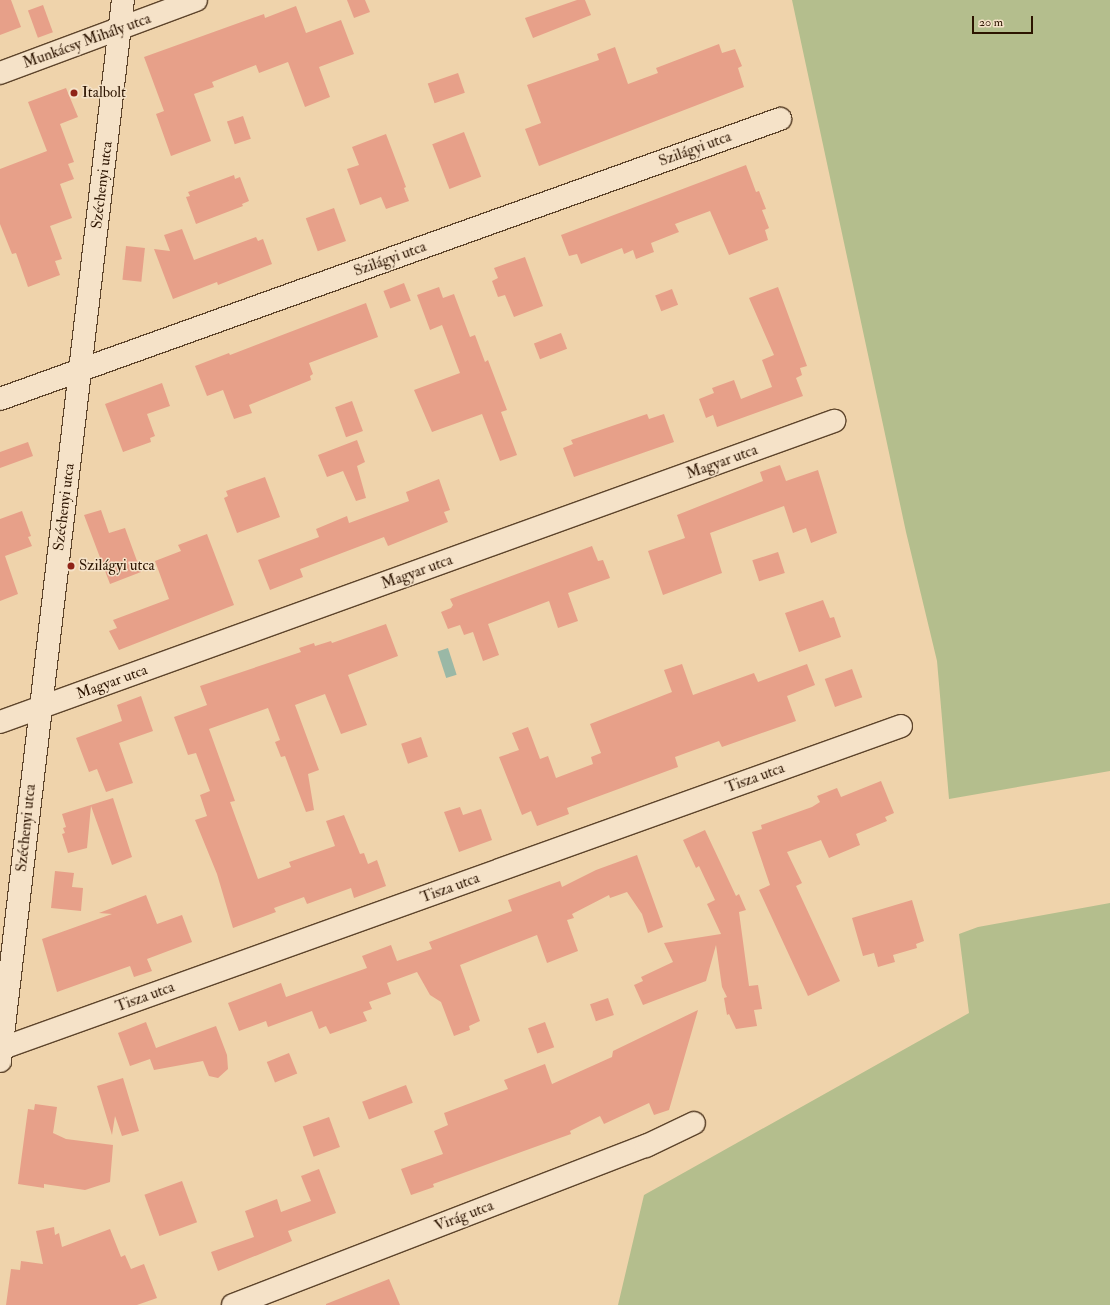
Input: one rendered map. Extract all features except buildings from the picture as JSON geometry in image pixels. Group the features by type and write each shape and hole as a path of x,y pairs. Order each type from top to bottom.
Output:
{"street":[{"name":"Széchenyi utca","path":"0,1053 123,0"},
{"name":"Munkácsy Mihály utca","path":"0,73 196,0"},
{"name":"Szilágyi utca","path":"0,399 780,119"},
{"name":"Magyar utca","path":"0,722 834,421"},
{"name":"Tisza utca","path":"0,1053 901,726"},
{"name":"Virág utca","path":"233,1305 646,1146 694,1123"}],"green space":[{"path":"792,0 1110,0 1110,771 949,799 937,661 906,532"},
{"path":"1110,903 1110,1305 618,1305 644,1195 969,1013 959,934 978,927"}],"shaded area":[{"path":"448,648 457,675 446,678 438,651"}],"place":[{"name":"Italbolt","path":"74,93"},
{"name":"Szilágyi utca","path":"71,566"}]}
